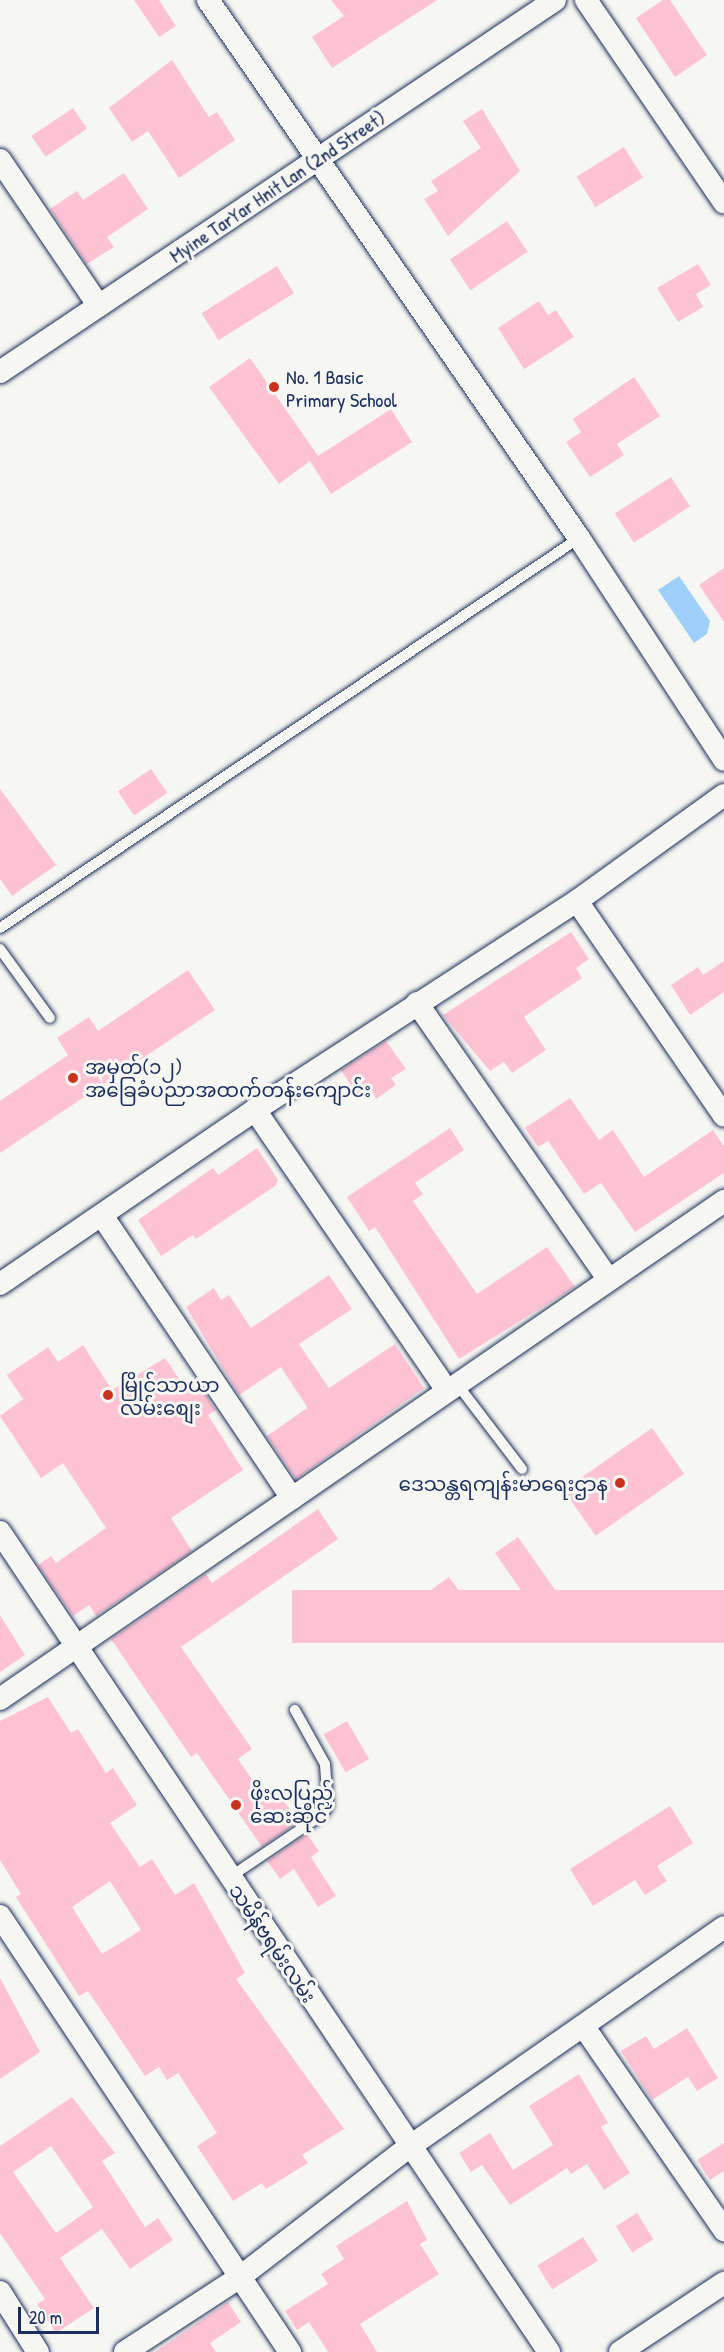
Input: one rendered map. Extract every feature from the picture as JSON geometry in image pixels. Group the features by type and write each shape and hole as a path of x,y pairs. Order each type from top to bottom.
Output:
{"street":[{"path":"208,0 315,161 579,538 724,760"},
{"name":"Myine TarYar Hnit Lan (2nd Street)","path":"0,372 315,161 528,8 555,0"},
{"path":"586,0 724,202"},
{"path":"0,160 99,306"},
{"path":"0,1284 103,1216 255,1110 577,901 724,795"},
{"path":"577,901 724,1116"},
{"path":"417,1003 608,1279"},
{"path":"255,1110 452,1386"},
{"path":"0,1699 724,1201"},
{"path":"103,1216 292,1498"},
{"name":"သမိန်ဗရမ်းလမ်း","path":"0,1532 409,2147 549,2352"},
{"path":"0,1916 290,2352"},
{"path":"125,2352 240,2277 409,2147 584,2027 724,1927"},
{"path":"584,2027 724,2230"},
{"path":"620,2352 724,2283"},
{"path":"0,2292 38,2352"}],"lane":[{"path":"0,928 579,538"},
{"path":"0,949 50,1018"},
{"path":"452,1386 522,1469"},
{"path":"230,1878 322,1815 328,1806 325,1764 295,1710"}],"water":[{"path":"679,576 710,621 707,634 694,643 658,590"}],"building":[{"path":"134,0 159,0 176,26 159,37"},
{"path":"331,0 437,0 332,68 312,37 344,16"},
{"path":"663,0 670,0 707,55 675,77 636,18"},
{"path":"172,60 209,117 217,112 235,140 179,178 148,131 132,142 109,108"},
{"path":"73,108 87,129 46,157 32,136"},
{"path":"482,109 520,171 448,236 424,199 438,191 431,181 481,148 463,121"},
{"path":"624,147 643,178 596,207 577,177"},
{"path":"124,173 148,209 107,237 114,247 87,264 50,209 77,191 83,200"},
{"path":"507,221 528,252 470,290 450,260"},
{"path":"698,264 711,285 696,294 703,307 678,322 657,288"},
{"path":"277,266 294,293 218,340 202,313"},
{"path":"539,301 548,315 556,310 574,337 524,369 498,328"},
{"path":"250,358 318,456 391,409 412,442 331,494 310,461 279,484 209,387"},
{"path":"634,377 660,416 617,444 624,455 590,477 566,442 581,432 573,419"},
{"path":"671,477 690,506 634,543 615,513"},
{"path":"724,568 724,622 699,585"},
{"path":"151,769 167,793 134,815 118,791"},
{"path":"0,789 56,865 12,896 0,879"},
{"path":"571,932 589,959 576,968 582,978 524,1017 546,1050 512,1073 504,1062 490,1071 443,1015"},
{"path":"724,961 724,992 690,1015 671,985 698,967 703,975"},
{"path":"188,970 215,1010 0,1153 0,1101 68,1055 57,1038 89,1017 98,1031"},
{"path":"386,1041 406,1069 391,1078 396,1085 376,1099 372,1091 360,1099 341,1070"},
{"path":"570,1098 599,1140 613,1130 644,1177 713,1130 724,1146 724,1173 635,1232 601,1183 584,1194 548,1141 538,1147 525,1128"},
{"path":"450,1128 464,1150 415,1183 423,1194 413,1201 477,1294 547,1247 575,1287 459,1359 375,1227 369,1231 347,1197"},
{"path":"257,1148 278,1180 275,1186 196,1239 193,1235 161,1256 138,1220 213,1168 218,1175"},
{"path":"329,1275 352,1309 299,1344 329,1388 395,1344 424,1388 296,1479 267,1436 307,1408 305,1404 281,1367 239,1395 186,1307 214,1288 221,1300 229,1295 251,1328"},
{"path":"83,1345 112,1390 165,1358 188,1392 199,1384 216,1410 208,1415 243,1470 171,1518 192,1551 96,1616 89,1605 73,1616 38,1565 51,1556 56,1563 106,1528 63,1463 41,1478 0,1416 23,1399 7,1375 48,1347 58,1362"},
{"path":"652,1428 684,1474 596,1536 564,1490"},
{"path":"318,1509 338,1539 181,1647 252,1749 238,1759 269,1804 281,1796 298,1822 262,1847 197,1753 191,1757 111,1639 206,1574 212,1583"},
{"path":"518,1537 579,1624 556,1640 495,1553"},
{"path":"449,1577 467,1602 432,1627 414,1602"},
{"path":"292,1590 724,1590 724,1643 292,1643"},
{"path":"0,1615 25,1655 0,1672"},
{"path":"48,1697 71,1733 78,1729 106,1773 113,1768 137,1805 110,1823 140,1867 152,1859 175,1895 194,1883 245,1973 236,1979 344,2129 302,2155 308,2163 266,2189 262,2183 233,2201 197,2146 217,2133 178,2073 167,2080 159,2067 145,2076 88,1991 79,1996 16,1897 21,1894 0,1860 0,1721","holes":["110,1881 141,1930 102,1954 72,1907"]},
{"path":"347,1721 369,1759 346,1773 324,1734"},
{"path":"670,1806 693,1843 657,1866 667,1881 645,1895 635,1880 593,1906 570,1869"},
{"path":"307,1834 319,1851 311,1857 336,1896 318,1907 294,1869 280,1879 267,1861"},
{"path":"0,1978 40,2052 0,2079"},
{"path":"687,2028 718,2078 697,2091 688,2077 652,2100 621,2051 646,2036 654,2049"},
{"path":"579,2074 608,2123 601,2127 630,2173 604,2190 587,2164 571,2174 567,2168 510,2205 482,2165 471,2172 459,2153 490,2133 513,2170 553,2145 529,2106"},
{"path":"72,2097 115,2153 102,2161 145,2227 158,2218 173,2240 130,2269 102,2229 60,2258 94,2308 56,2333 37,2304 45,2299 0,2233 0,2146","holes":["51,2146 93,2207 56,2233 13,2172"]},
{"path":"724,2143 724,2171 710,2180 697,2160"},
{"path":"407,2201 427,2240 420,2244 439,2274 360,2324 377,2352 328,2352 309,2322 297,2330 285,2311 328,2284 321,2274 344,2259 336,2246"},
{"path":"637,2213 653,2239 632,2253 616,2226"},
{"path":"583,2237 598,2261 552,2289 537,2266"},
{"path":"228,2302 241,2322 210,2343 216,2352 155,2352"}],"place":[{"name":"No. 1 Basic Primary School","path":"274,387"},
{"name":"အမှတ်(၁၂) အခြေခံပညာအထက်တန်းကျောင်း","path":"73,1078"},
{"name":"မြိုင်သာယာ လမ်းစျေး","path":"108,1395"},
{"name":"ဒေသန္တရကျန်းမာရေးဌာန","path":"620,1483"},
{"name":"ဖိုးလပြည့် ဆေးဆိုင်","path":"236,1805"}]}
